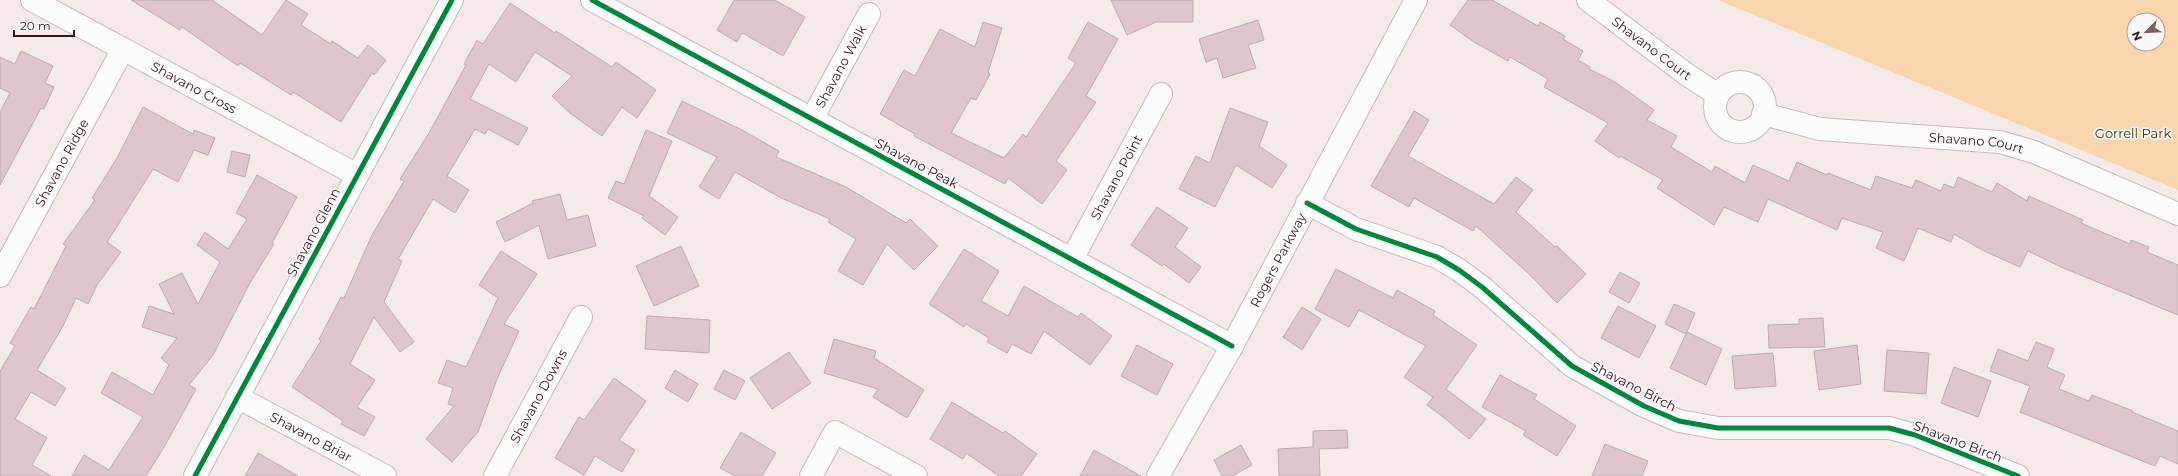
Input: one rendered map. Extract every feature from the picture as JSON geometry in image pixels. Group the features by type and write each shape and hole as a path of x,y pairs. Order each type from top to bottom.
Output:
{"street":[{"name":"Shavano Cross","path":"32,0 357,175"},
{"name":"Shavano Glenn","path":"195,476 452,0"},
{"name":"Shavano Peak","path":"592,0 1232,346"},
{"name":"Rogers Parkway","path":"1158,476 1232,346 1416,0"},
{"name":"Shavano Court","path":"1588,0 1686,74 1718,95"},
{"name":"Shavano Walk","path":"812,119 869,14"},
{"name":"Shavano Ridge","path":"0,276 123,49"},
{"path":"1741,82 1749,84 1757,89 1762,96 1764,105 1763,114 1759,122 1752,128 1734,131 1719,121 1715,103 1718,95 1724,88 1731,83 1741,82"},
{"name":"Shavano Point","path":"1072,259 1161,94"},
{"name":"Shavano Court","path":"1763,114 1820,129 2000,142 2034,152 2178,214"},
{"name":"Shavano Birch","path":"1307,203 1356,229 1437,257 1459,270 1482,287 1572,366 1644,406 1679,421 1718,428 1889,428 1915,435 2018,476"},
{"name":"Shavano Downs","path":"495,476 581,317"},
{"name":"Shavano Briar","path":"238,397 385,476"},
{"path":"811,476 835,432 916,476"}],"green space":[{"name":"Gorrell Park","path":"1718,0 2178,0 2178,190"}],"building":[{"path":"131,0 212,0 262,35 286,0 308,14 301,25 331,44 332,41 358,58 368,45 386,60 374,75 372,73 341,122 293,92 291,95 240,63 238,66 182,27 180,30"},
{"path":"734,0 775,0 805,17 783,56 742,33 737,42 717,30"},
{"path":"1111,0 1193,0 1193,22 1156,22 1127,35"},
{"path":"1468,0 1492,0 1538,26 1540,22 1565,36 1563,39 1583,51 1578,60 1590,67 1589,69 1615,82 1654,110 1647,120 1677,136 1671,147 1712,172 1715,166 1745,183 1753,165 1789,181 1797,162 1827,175 1828,173 1871,190 1876,176 1912,188 1916,180 1941,191 1944,184 1954,188 1958,177 1992,192 1997,183 2027,201 2029,196 2083,220 2081,223 2130,244 2131,240 2149,247 2147,252 2178,265 2178,315 2061,267 2028,251 2020,267 1984,251 1954,234 1951,242 1918,228 1904,261 1876,248 1883,232 1842,218 1837,230 1768,199 1758,222 1724,207 1714,225 1657,188 1663,180 1620,156 1619,158 1595,141 1608,123 1544,87 1548,79 1510,57 1508,61 1474,42 1450,25"},
{"path":"510,3 555,33 556,31 612,67 616,62 656,90 637,118 622,107 602,136 571,114 552,96 572,76 535,52 516,82 489,64 470,99 528,128 518,145 488,129 485,134 475,129 447,176 469,190 455,213 433,199 398,259 402,261 384,302 414,342 400,352 374,317 350,364 375,380 357,407 375,417 364,436 341,424 343,421 292,387 321,341 319,339 341,297 344,298 372,235 404,181 400,179 429,133 466,65 464,64 477,40 483,44"},
{"path":"1258,20 1264,40 1248,45 1256,68 1223,78 1217,58 1206,62 1199,39"},
{"path":"983,22 1002,28 988,72 990,74 976,100 971,98 951,133 1004,158 1023,134 1026,137 1076,63 1068,58 1088,22 1118,39 1086,96 1096,102 1056,161 1067,170 1042,204 1008,178 1005,184 914,136 915,134 880,114 904,70 915,76 940,29 975,47"},
{"path":"21,51 53,66 45,83 54,87 44,109 41,108 0,185 0,112 10,93 0,88 0,57 15,64"},
{"path":"682,101 742,130 779,151 776,157 846,187 906,223 910,219 938,246 914,270 887,244 863,285 838,271 856,239 828,222 830,219 781,198 735,172 719,199 699,187 717,157 667,133"},
{"path":"143,107 193,134 194,130 215,138 208,155 194,150 178,182 153,169 107,242 121,252 97,285 88,304 76,298 63,326 37,370 66,388 55,406 31,392 15,419 47,438 32,465 51,476 0,476 0,371 15,346 10,343 31,307 34,309 66,246 63,244 95,200 92,198 117,158"},
{"path":"1230,108 1268,122 1259,146 1287,165 1272,188 1236,165 1215,207 1179,189 1196,156 1210,163"},
{"path":"1414,111 1429,120 1408,156 1494,204 1516,177 1533,190 1516,212 1555,247 1557,246 1586,274 1557,303 1529,274 1476,226 1473,231 1414,198 1409,207 1371,186"},
{"path":"646,130 672,141 649,196 678,217 665,235 642,218 644,216 608,198 616,181 624,184"},
{"path":"232,151 250,155 245,177 227,172"},
{"path":"257,175 297,197 272,243 274,244 251,281 213,355 189,385 196,389 163,449 146,476 72,476 84,455 109,470 143,417 101,393 112,372 153,395 169,365 161,358 177,338 142,327 149,306 174,314 159,284 182,273 198,304 220,262 197,245 205,232 228,249 247,219 236,213"},
{"path":"560,194 567,220 588,215 596,246 548,259 539,225 505,242 496,222 533,203 532,201"},
{"path":"1157,207 1188,228 1175,247 1201,267 1189,283 1164,264 1162,266 1131,245"},
{"path":"681,246 699,286 654,306 636,266"},
{"path":"964,249 999,271 981,301 1008,316 1024,286 1078,317 1081,313 1112,336 1090,365 1044,331 1031,354 1012,344 1007,353 987,342 989,338 966,324 964,327 929,304"},
{"path":"501,251 537,274 504,324 519,331 497,379 478,432 452,462 426,439 454,406 448,404 453,388 438,383 447,360 466,367 498,298 479,285"},
{"path":"1336,269 1393,298 1397,290 1435,311 1433,315 1477,345 1446,389 1486,419 1469,439 1427,405 1433,397 1404,377 1426,346 1359,310 1349,327 1315,309"},
{"path":"1620,272 1640,283 1629,303 1609,292"},
{"path":"1674,304 1695,313 1686,334 1665,324"},
{"path":"1618,306 1656,326 1639,358 1601,338"},
{"path":"1302,307 1321,319 1302,350 1283,337"},
{"path":"647,316 710,320 709,353 645,349"},
{"path":"1823,318 1825,347 1769,348 1768,325 1799,324 1799,319"},
{"path":"1687,332 1722,349 1706,385 1670,368"},
{"path":"834,339 876,351 874,358 924,390 907,418 873,397 878,389 824,373"},
{"path":"2036,342 2054,349 2047,367 2065,375 2059,389 2089,401 2092,395 2178,431 2178,464 2160,456 2155,466 2020,412 2030,386 1990,371 1998,349 2028,361"},
{"path":"1137,345 1173,364 1157,395 1121,376"},
{"path":"1857,345 1861,384 1819,390 1814,351"},
{"path":"1887,350 1929,353 1926,394 1884,391"},
{"path":"789,352 811,383 772,409 750,378"},
{"path":"1773,353 1776,386 1735,389 1732,356"},
{"path":"1954,367 1991,381 1978,417 1941,403"},
{"path":"675,370 698,384 688,402 665,388"},
{"path":"724,370 745,381 735,400 714,389"},
{"path":"1500,375 1537,395 1534,399 1576,426 1557,456 1523,435 1526,431 1482,407"},
{"path":"614,378 646,401 619,440 635,450 622,472 595,456 584,475 555,458 579,417 584,420"},
{"path":"952,402 1003,433 1005,431 1037,454 1021,476 999,476 966,453 963,459 930,439"},
{"path":"1347,430 1348,448 1319,449 1320,476 1279,476 1278,449 1313,447 1313,431"},
{"path":"741,432 776,453 762,476 735,476 720,468"},
{"path":"1605,444 1648,461 1642,476 1592,476"},
{"path":"1241,445 1252,465 1232,476 1222,476 1214,460"},
{"path":"1094,450 1141,476 1080,476"},
{"path":"258,453 298,476 245,476"}],"cycle path":[{"path":"195,476 452,0"},
{"path":"592,0 1232,346"},
{"path":"1307,203 1356,229 1437,257 1459,270 1482,287 1572,366 1644,406 1679,421 1718,428 1889,428 1915,435 2018,476"}]}
